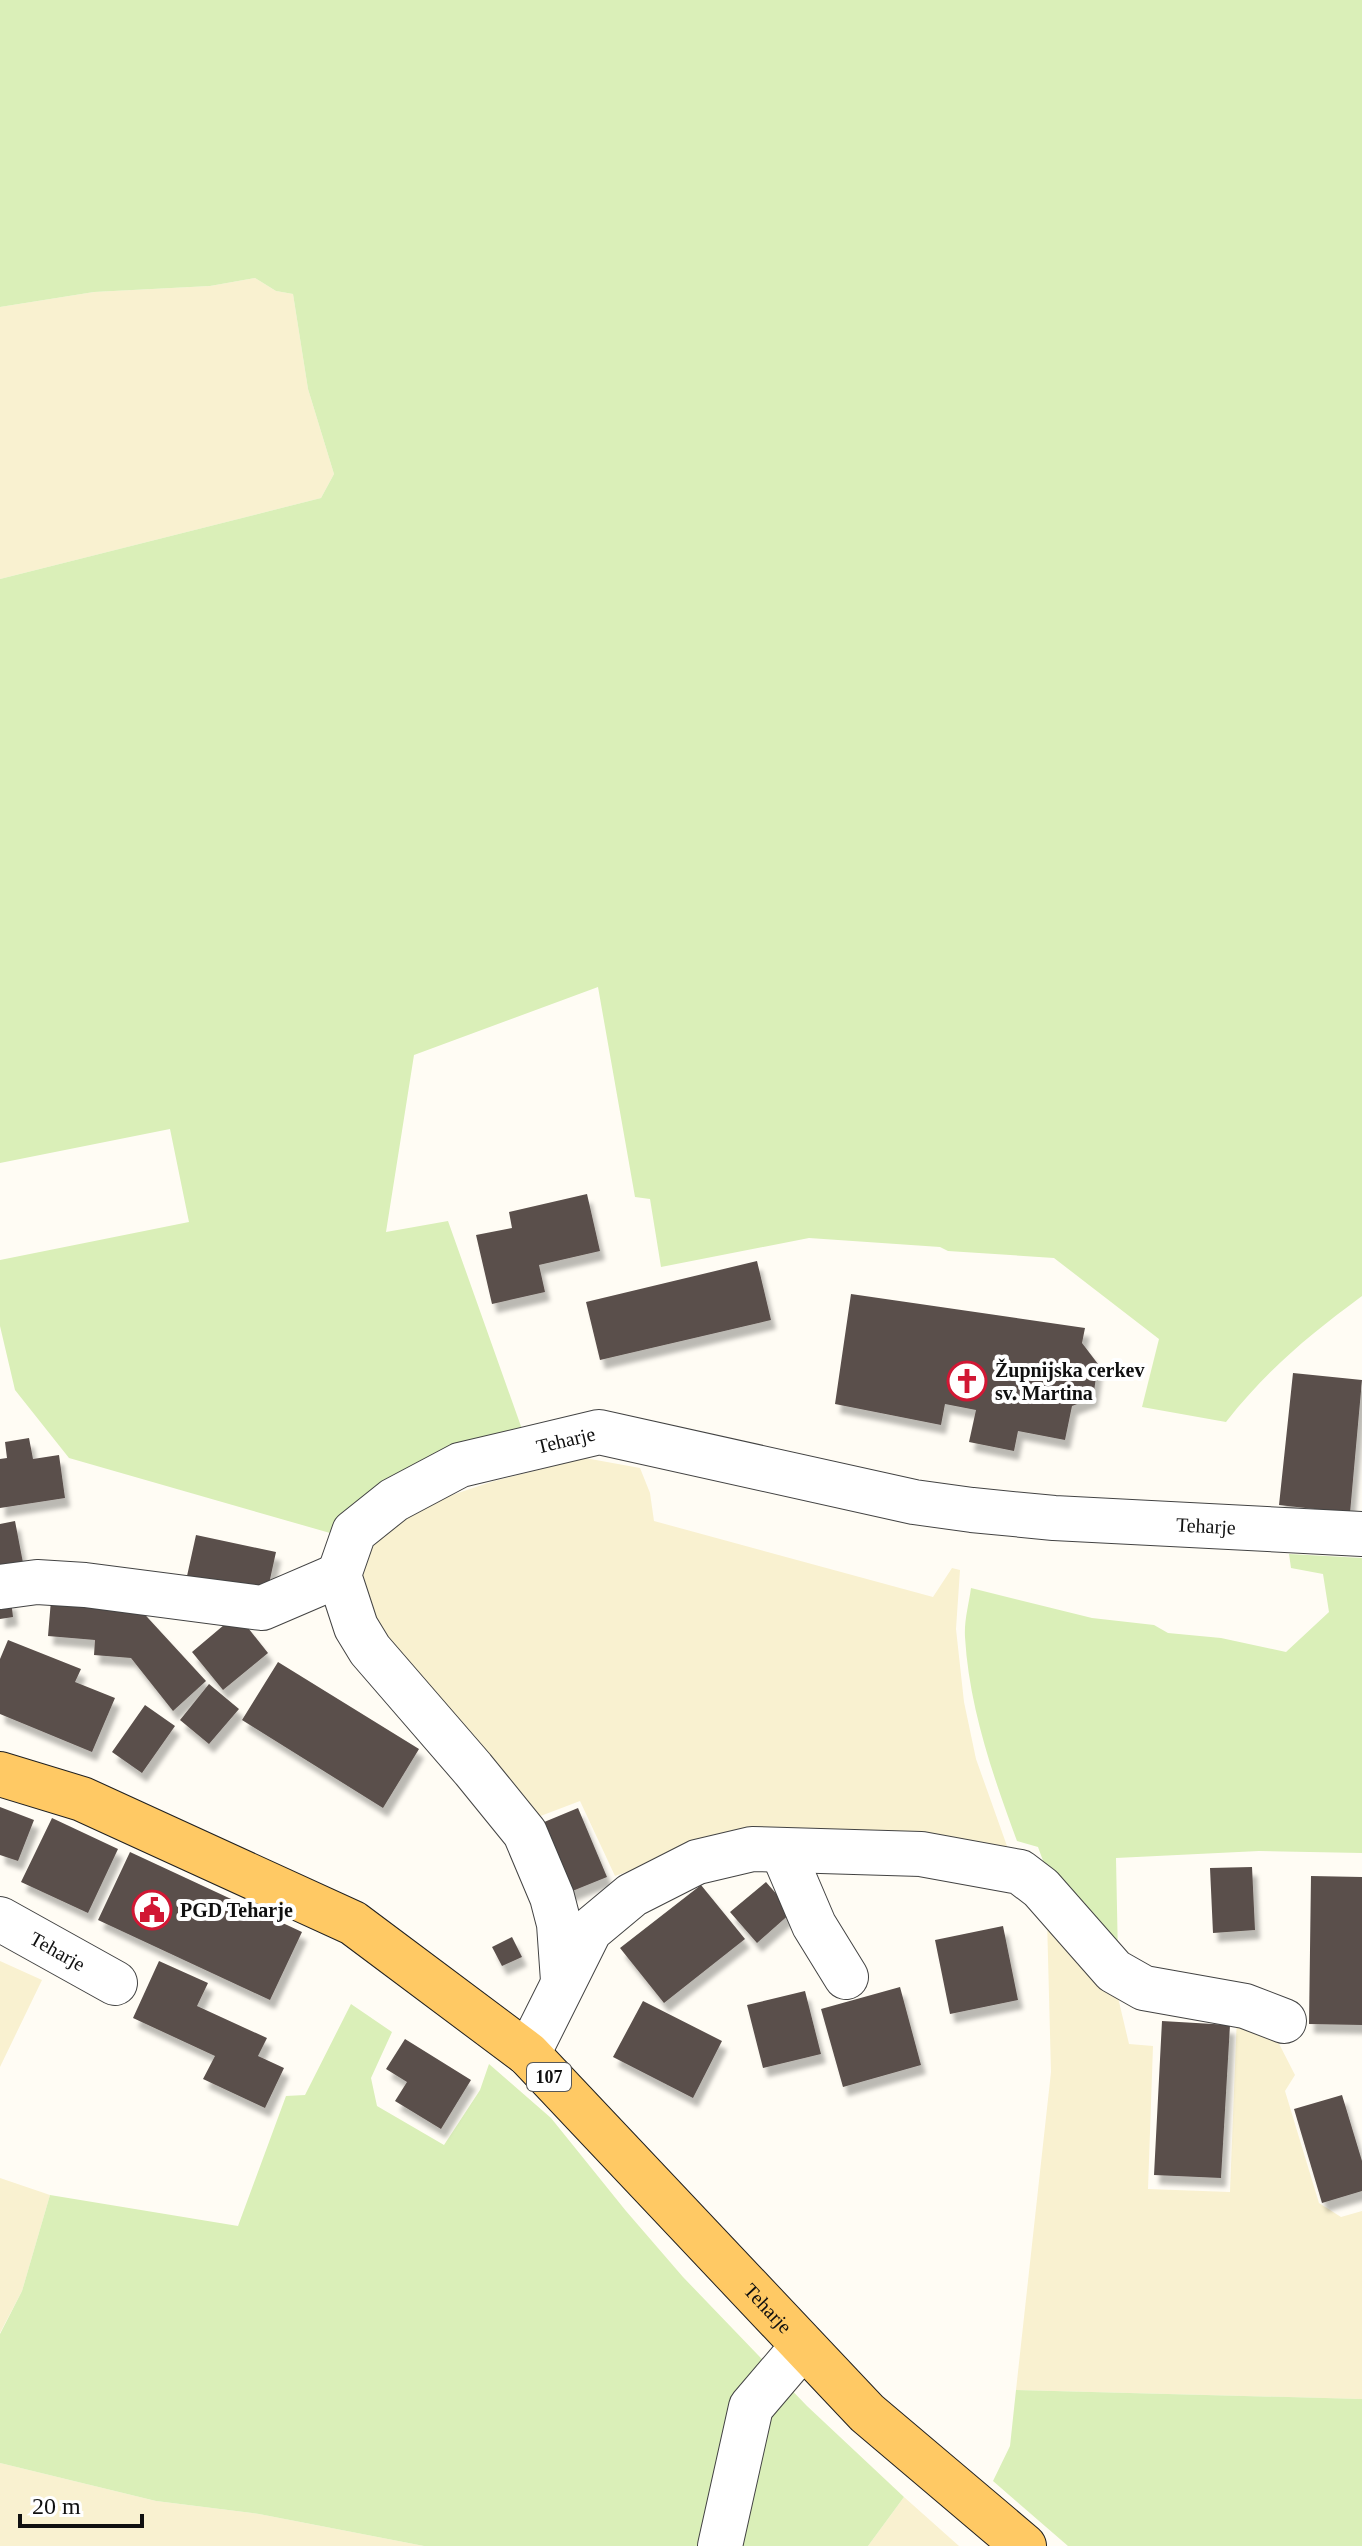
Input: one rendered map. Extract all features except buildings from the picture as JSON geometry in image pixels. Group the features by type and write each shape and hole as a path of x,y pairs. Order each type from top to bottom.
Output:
{"main road":[{"name":"Teharje","path":"0,1774 82,1799 353,1923 528,2054 867,2413 1024,2546"}],"street":[{"name":"Teharje","path":"339,1575 354,1532 394,1500 460,1465 599,1432 914,1502 972,1510 1086,1520 1362,1534"},
{"path":"0,1587 37,1582 85,1585 262,1608 339,1575 356,1627 370,1650 525,1833 552,1897 559,1924 563,1981"},
{"path":"528,2054 590,1930 632,1895 697,1862 752,1849 921,1854 1020,1872 1041,1888 1114,1971 1144,1988 1245,2006 1284,2021"},
{"path":"782,1850 814,1925 846,1977"},
{"name":"Teharje","path":"0,1919 115,1983"},
{"path":"720,2546 751,2407 803,2346"}],"shaded area":[{"path":"255,278 276,291 293,294 308,389 334,474 321,498 0,579 0,307 94,292 210,286"},
{"path":"585,1458 640,1468 650,1493 654,1521 933,1597 952,1568 960,1570 956,1629 964,1702 976,1759 1007,1846 1006,1854 672,1856 615,1876 580,1801 530,1820 379,1645 357,1573 378,1536 437,1500 494,1481"},
{"path":"1047,1919 1116,1989 1129,2044 1153,2046 1148,2189 1230,2192 1237,2015 1271,2028 1295,2075 1285,2091 1319,2203 1341,2217 1362,2211 1362,2399 1016,2390 1051,2072"},
{"path":"0,1961 42,1980 0,2067"},
{"path":"0,2178 50,2195 22,2291 0,2333"},
{"path":"0,2463 156,2501 259,2514 424,2546 0,2546"},
{"path":"904,2497 959,2546 868,2546"}],"green space":[{"path":"0,0 1362,0 1362,1296 1290,1354 1226,1422 1142,1407 1159,1339 1054,1258 809,1238 661,1267 650,1199 635,1197 598,987 414,1055 386,1232 448,1221 523,1432 330,1533 69,1458 15,1390 0,1326 0,1260 189,1222 170,1129 0,1163 0,579 321,498 334,474 308,389 293,294 276,291 255,278 210,286 94,292 0,307"},
{"path":"1289,1554 1362,1558 1362,1853 1259,1851 1116,1858 1118,1958 1053,1888 1038,1847 1017,1841 991,1766 971,1689 965,1631 971,1588 1092,1618 1154,1625 1168,1633 1221,1638 1286,1652 1329,1612 1323,1574 1291,1568"},
{"path":"351,2004 392,2032 371,2078 377,2106 444,2145 480,2090 489,2064 551,2118 683,2277 807,2406 904,2497 868,2546 424,2546 259,2514 156,2501 0,2463 0,2334 22,2291 50,2195 238,2226 286,2096 305,2095"},
{"path":"1016,2390 1362,2399 1362,2546 1068,2546 993,2481 1010,2446"}],"place":[{"name":"Župnijska cerkev sv. Martina","path":"967,1381"},
{"name":"PGD Teharje","path":"152,1910"}]}
